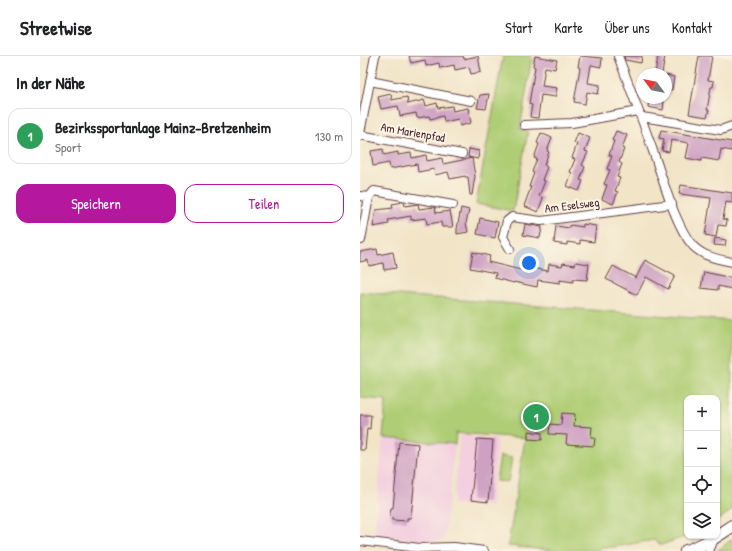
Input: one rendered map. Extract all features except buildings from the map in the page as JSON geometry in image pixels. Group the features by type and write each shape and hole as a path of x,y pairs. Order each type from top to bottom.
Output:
{"street":[{"name":"Am Marienpfad","path":"375,56 360,134 462,154"},
{"path":"618,56 672,204 687,238 694,247 704,254 716,259 732,262"},
{"path":"370,81 471,101"},
{"path":"524,125 572,123 640,114 721,130 732,126"},
{"path":"360,240 369,197 374,190 453,205"},
{"path":"360,196 369,197"},
{"name":"Am Eselsweg","path":"510,249 503,237 506,221 512,217 541,221 672,204"},
{"path":"720,534 732,526"},
{"path":"688,551 711,539"},
{"path":"709,551 714,539"},
{"path":"360,541 420,548 454,547 484,551"}],"shaded area":[{"path":"460,435 497,439 491,507 453,504"},
{"path":"383,438 455,444 444,540 429,541 374,536"}],"green space":[{"path":"503,56 532,56 520,129 528,131 513,211 476,204"},
{"path":"360,292 732,321 732,510 720,519 720,395 684,395 684,537 661,545 654,540 613,547 602,547 599,551 558,551 508,546 525,438 456,433 455,444 383,438 386,400 360,398"},
{"path":"500,456 512,458 508,482 496,481"},
{"path":"732,539 732,551 717,551"}],"place":[{"name":"Bezirkssportanlage Mainz-Bretzenheim","path":"536,417"}]}
